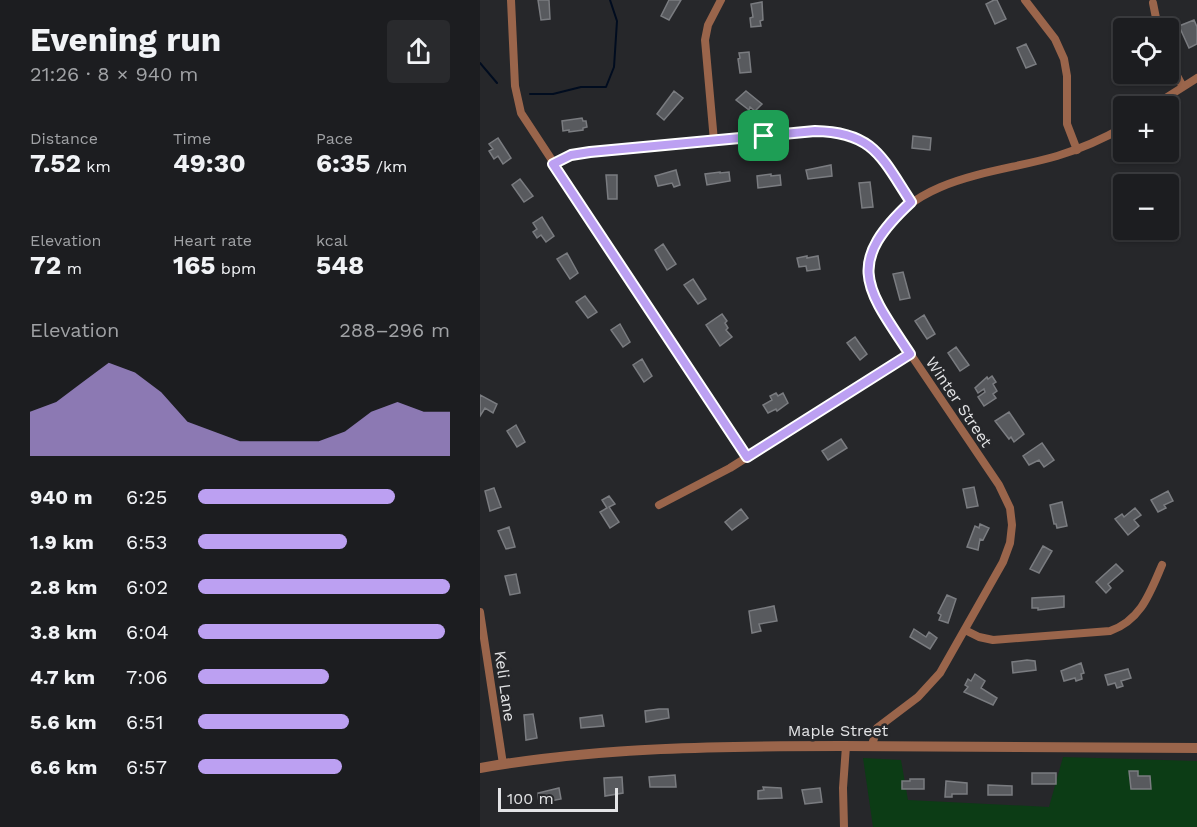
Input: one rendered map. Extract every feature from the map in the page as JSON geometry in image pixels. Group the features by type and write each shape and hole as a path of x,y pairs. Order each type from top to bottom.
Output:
{"street":[{"path":"511,0 517,104 526,123 747,457"},
{"path":"714,141 705,40 708,25 721,0"},
{"path":"1025,0 1055,39 1064,59 1068,85 1068,124 1077,150"},
{"path":"1153,3 1156,18"},
{"path":"1169,96 1197,78"},
{"path":"1179,80 1183,87"},
{"path":"553,164 571,155 590,152 815,131 844,133 862,140 882,157 911,202"},
{"name":"Winter Street","path":"872,745 878,728 918,697 935,680 1008,552 1012,534 1010,508 999,485 878,306 871,288 868,269 870,255 886,227 911,202 932,190 958,180 1077,150 1113,132"},
{"path":"659,505 747,457 910,354"},
{"path":"965,630 979,637 993,640 1110,631 1124,625 1139,611 1162,565"},
{"name":"Keli Lane","path":"480,612 502,764"},
{"name":"Maple Street","path":"480,768 543,757 672,747 872,745 1197,748"},
{"path":"844,827 843,788 846,746"}],"green space":[{"path":"1063,757 1197,761 1197,827 873,827 863,758 901,760 908,800 1049,807"}],"building":[{"path":"538,0 549,0 550,19 541,20"},
{"path":"669,0 681,0 669,20 661,16"},
{"path":"997,0 1006,19 995,24 986,4"},
{"path":"762,2 761,26 751,27 750,18 753,17 751,4"},
{"path":"1194,20 1197,27 1197,44 1189,48 1179,26"},
{"path":"1026,44 1036,64 1026,68 1017,48"},
{"path":"749,52 751,72 740,73 739,53"},
{"path":"674,91 683,98 664,120 657,114"},
{"path":"746,91 762,104 755,111 750,107 749,110 736,100"},
{"path":"582,118 586,121 587,127 583,130 563,131 562,121"},
{"path":"913,136 931,138 930,150 912,148"},
{"path":"498,138 511,158 503,164 498,156 494,159 489,151 493,149 489,144"},
{"path":"831,165 832,176 808,179 806,170"},
{"path":"676,170 680,185 674,187 672,183 658,186 655,176"},
{"path":"729,172 730,181 707,185 705,174"},
{"path":"771,174 771,176 780,175 781,185 758,188 757,176"},
{"path":"606,175 617,175 617,199 608,199"},
{"path":"520,179 533,196 524,202 512,185"},
{"path":"870,182 873,207 862,208 859,183"},
{"path":"542,217 554,236 546,242 541,235 537,238 533,232 537,229 533,223"},
{"path":"663,244 676,264 667,270 655,250"},
{"path":"567,253 578,273 570,279 557,259"},
{"path":"807,256 807,258 818,256 820,269 807,271 806,266 799,267 797,258"},
{"path":"903,272 910,298 900,300 893,274"},
{"path":"693,279 706,299 698,304 684,285"},
{"path":"585,296 597,312 588,318 576,302"},
{"path":"722,314 727,321 726,330 732,337 720,346 706,325"},
{"path":"924,315 935,334 927,339 915,321"},
{"path":"620,324 630,342 623,347 611,330"},
{"path":"855,337 867,354 860,360 847,343"},
{"path":"956,347 969,365 960,371 948,353"},
{"path":"642,359 652,376 644,382 633,365"},
{"path":"992,376 996,382 993,384 997,391 993,394 996,398 984,406 978,397 985,392 984,389 978,393 975,388 987,377 988,379"},
{"path":"776,393 778,396 783,393 788,403 777,411 776,409 768,413 763,405 772,400 770,396"},
{"path":"480,395 497,404 493,413 485,408 480,416"},
{"path":"1009,412 1024,434 1014,442 995,421"},
{"path":"516,425 525,442 517,447 507,431"},
{"path":"841,439 847,448 828,460 822,451"},
{"path":"1042,443 1054,460 1044,467 1039,460 1029,465 1023,456"},
{"path":"974,487 978,506 967,508 963,489"},
{"path":"494,488 501,507 490,511 485,491"},
{"path":"1168,491 1173,501 1164,505 1166,508 1158,512 1151,500"},
{"path":"609,496 615,504 609,507 619,522 610,528 600,512 607,508 602,500"},
{"path":"1062,502 1067,526 1057,528 1050,505"},
{"path":"1135,508 1141,515 1134,520 1139,526 1128,535 1115,519 1122,514 1124,517"},
{"path":"741,509 748,518 732,530 725,522"},
{"path":"980,524 989,528 983,540 980,539 978,550 967,547 975,526 979,528"},
{"path":"509,527 515,547 506,549 498,531"},
{"path":"1043,546 1052,551 1039,573 1030,569"},
{"path":"1116,564 1123,571 1108,584 1111,588 1106,593 1096,582"},
{"path":"516,574 520,593 510,595 505,576"},
{"path":"947,595 956,599 948,623 939,620 941,615 938,613"},
{"path":"1064,596 1064,607 1038,610 1038,608 1032,608 1032,598"},
{"path":"774,606 777,621 759,624 761,631 752,633 749,611"},
{"path":"914,629 926,637 929,632 937,638 930,649 910,637"},
{"path":"1035,661 1036,670 1013,673 1012,662"},
{"path":"1081,663 1084,673 1081,674 1082,679 1064,681 1061,671"},
{"path":"1128,669 1131,678 1121,681 1123,686 1117,688 1115,683 1108,685 1105,675"},
{"path":"975,674 985,681 981,688 997,698 993,705 964,692 968,687 965,685 968,679 971,681"},
{"path":"668,709 669,718 646,722 645,711"},
{"path":"533,714 537,738 526,740 524,715"},
{"path":"602,715 604,726 581,728 580,718"},
{"path":"1129,771 1138,771 1138,776 1150,776 1151,789 1131,789"},
{"path":"1032,773 1056,773 1056,784 1032,784"},
{"path":"675,775 676,787 650,787 649,777"},
{"path":"622,777 623,793 605,796 604,778"},
{"path":"910,779 924,779 924,789 902,789 902,781 910,781"},
{"path":"946,781 967,783 967,794 952,794 952,797 945,797"},
{"path":"988,785 1012,786 1012,795 988,795"},
{"path":"763,787 781,788 782,798 758,799 758,791 764,790"},
{"path":"559,788 561,799 539,803 538,793"},
{"path":"820,788 822,802 805,804 802,790"}],"waterway":[{"path":"530,94 553,94 581,87 606,87 614,67 617,21 610,0"},
{"path":"480,63 497,83"}],"route":[{"path":"815,131 844,133 862,140 882,157 911,202 886,227 876,242 870,255 869,282 878,306 910,354 747,457 553,164 571,155 590,152 764,136 815,131"}]}
